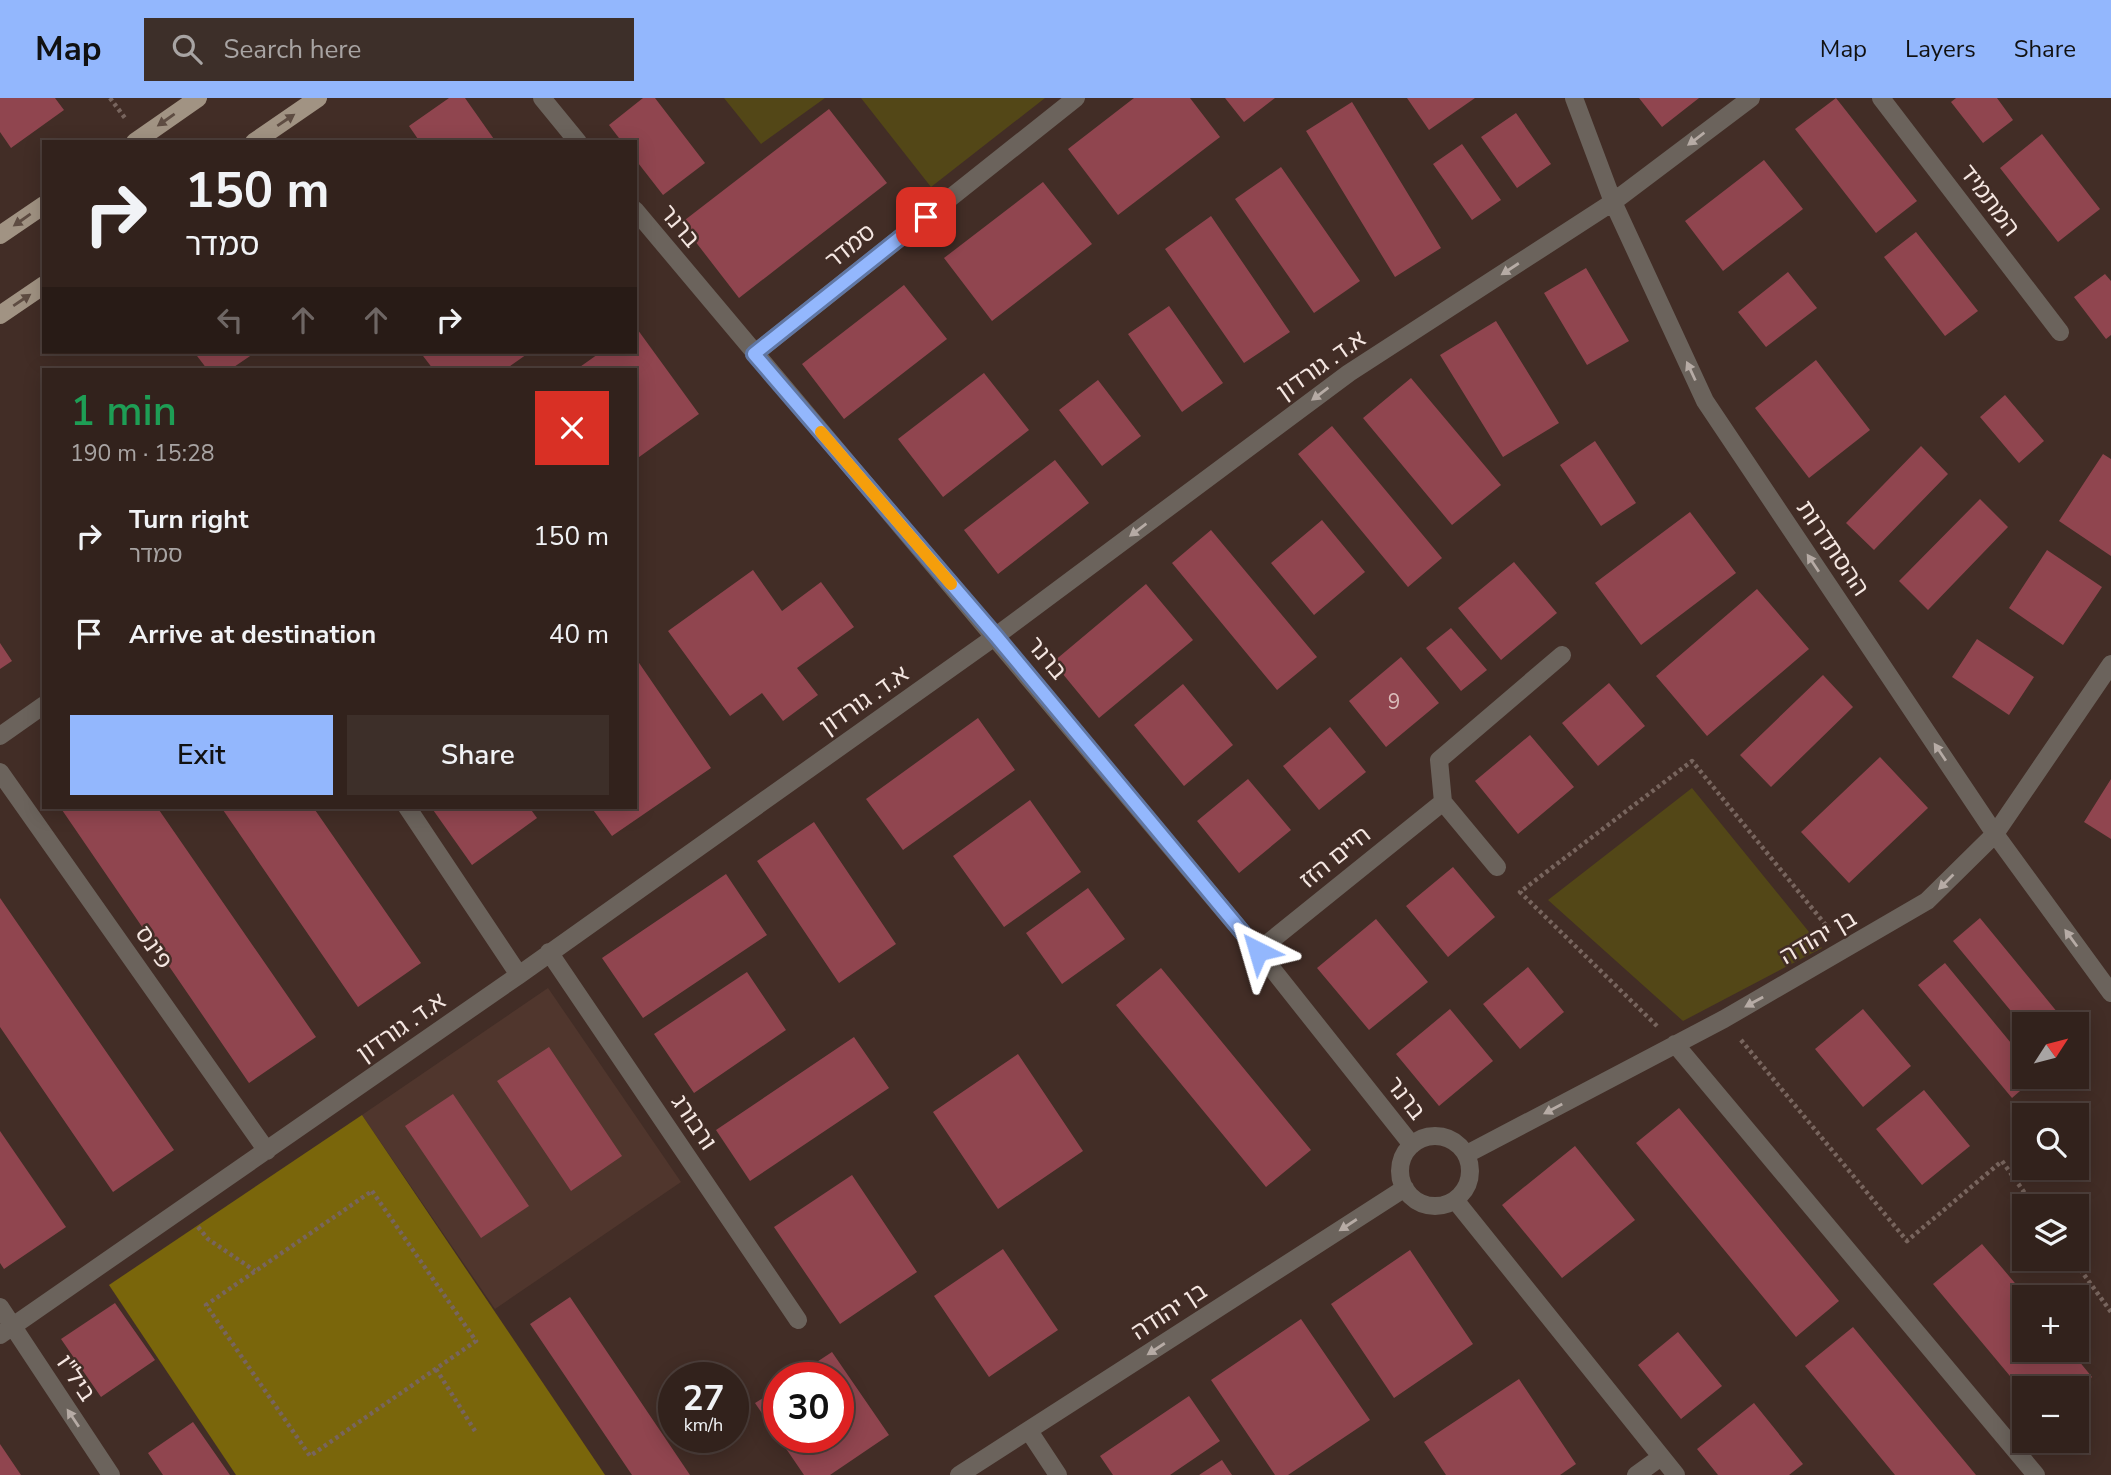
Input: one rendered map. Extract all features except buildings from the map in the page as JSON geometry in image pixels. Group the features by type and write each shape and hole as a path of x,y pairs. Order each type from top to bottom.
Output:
{"main road":[{"path":"138,140 198,98"},
{"path":"257,140 318,98"},
{"path":"0,235 42,206"},
{"path":"0,315 42,286"}],"street":[{"path":"542,98 577,140"},
{"name":"סמדר","path":"754,354 1076,98"},
{"name":"ההסתדרות","path":"1574,98 1613,202 1705,401 1994,834 2111,993"},
{"name":"א.ד. גורדון","path":"6,1330 519,975 996,636 1349,373 1613,202 1751,98"},
{"name":"המתמיד","path":"1881,98 2060,332"},
{"name":"ברנר","path":"637,212 754,354 996,636 1258,951 1412,1145"},
{"path":"1497,867 1443,802 1439,760 1562,655"},
{"name":"בן יהודה","path":"1467,1154 1724,1020 1846,951 1927,901 1994,834 2111,664"},
{"path":"0,736 42,706"},
{"name":"פינס","path":"0,772 267,1151"},
{"name":"חיים הזז","path":"1258,951 1443,802"},
{"path":"408,809 519,975"},
{"name":"ורבורג","path":"549,952 798,1320"},
{"path":"1675,1044 2036,1475"},
{"path":"1426,1136 1438,1136 1459,1144 1467,1154 1471,1177 1467,1188 1455,1200 1438,1207 1427,1205 1416,1201 1405,1188 1399,1171 1401,1160 1412,1145 1426,1136"},
{"name":"בן יהודה","path":"959,1475 1405,1188"},
{"path":"1455,1200 1676,1475"},
{"name":"ביל\"ו","path":"0,1307 6,1330 111,1475"},
{"path":"1029,1431 1058,1475"},
{"path":"1636,1475 1661,1457"}],"path":[{"path":"1675,1044 1520,892 1692,761 1846,951"},
{"path":"1724,1020 1907,1241 2002,1161 2025,1194"},
{"path":"372,1191 476,1341 310,1456 206,1306 255,1271 372,1191"},
{"path":"182,1209 208,1239 255,1271"},
{"path":"2081,1271 2111,1312"},
{"path":"436,1369 475,1431"}],"shaded area":[{"path":"724,98 825,98 761,144"},
{"path":"861,98 1045,98 931,187"},
{"path":"1692,788 1822,948 1683,1021 1548,900"},
{"path":"548,988 681,1182 495,1309 362,1115"},
{"path":"362,1115 605,1475 236,1475 109,1285"}],"slow traffic":[{"path":"821,432 951,584"}],"route":[{"path":"926,217 754,354 996,636 1258,951"}]}
